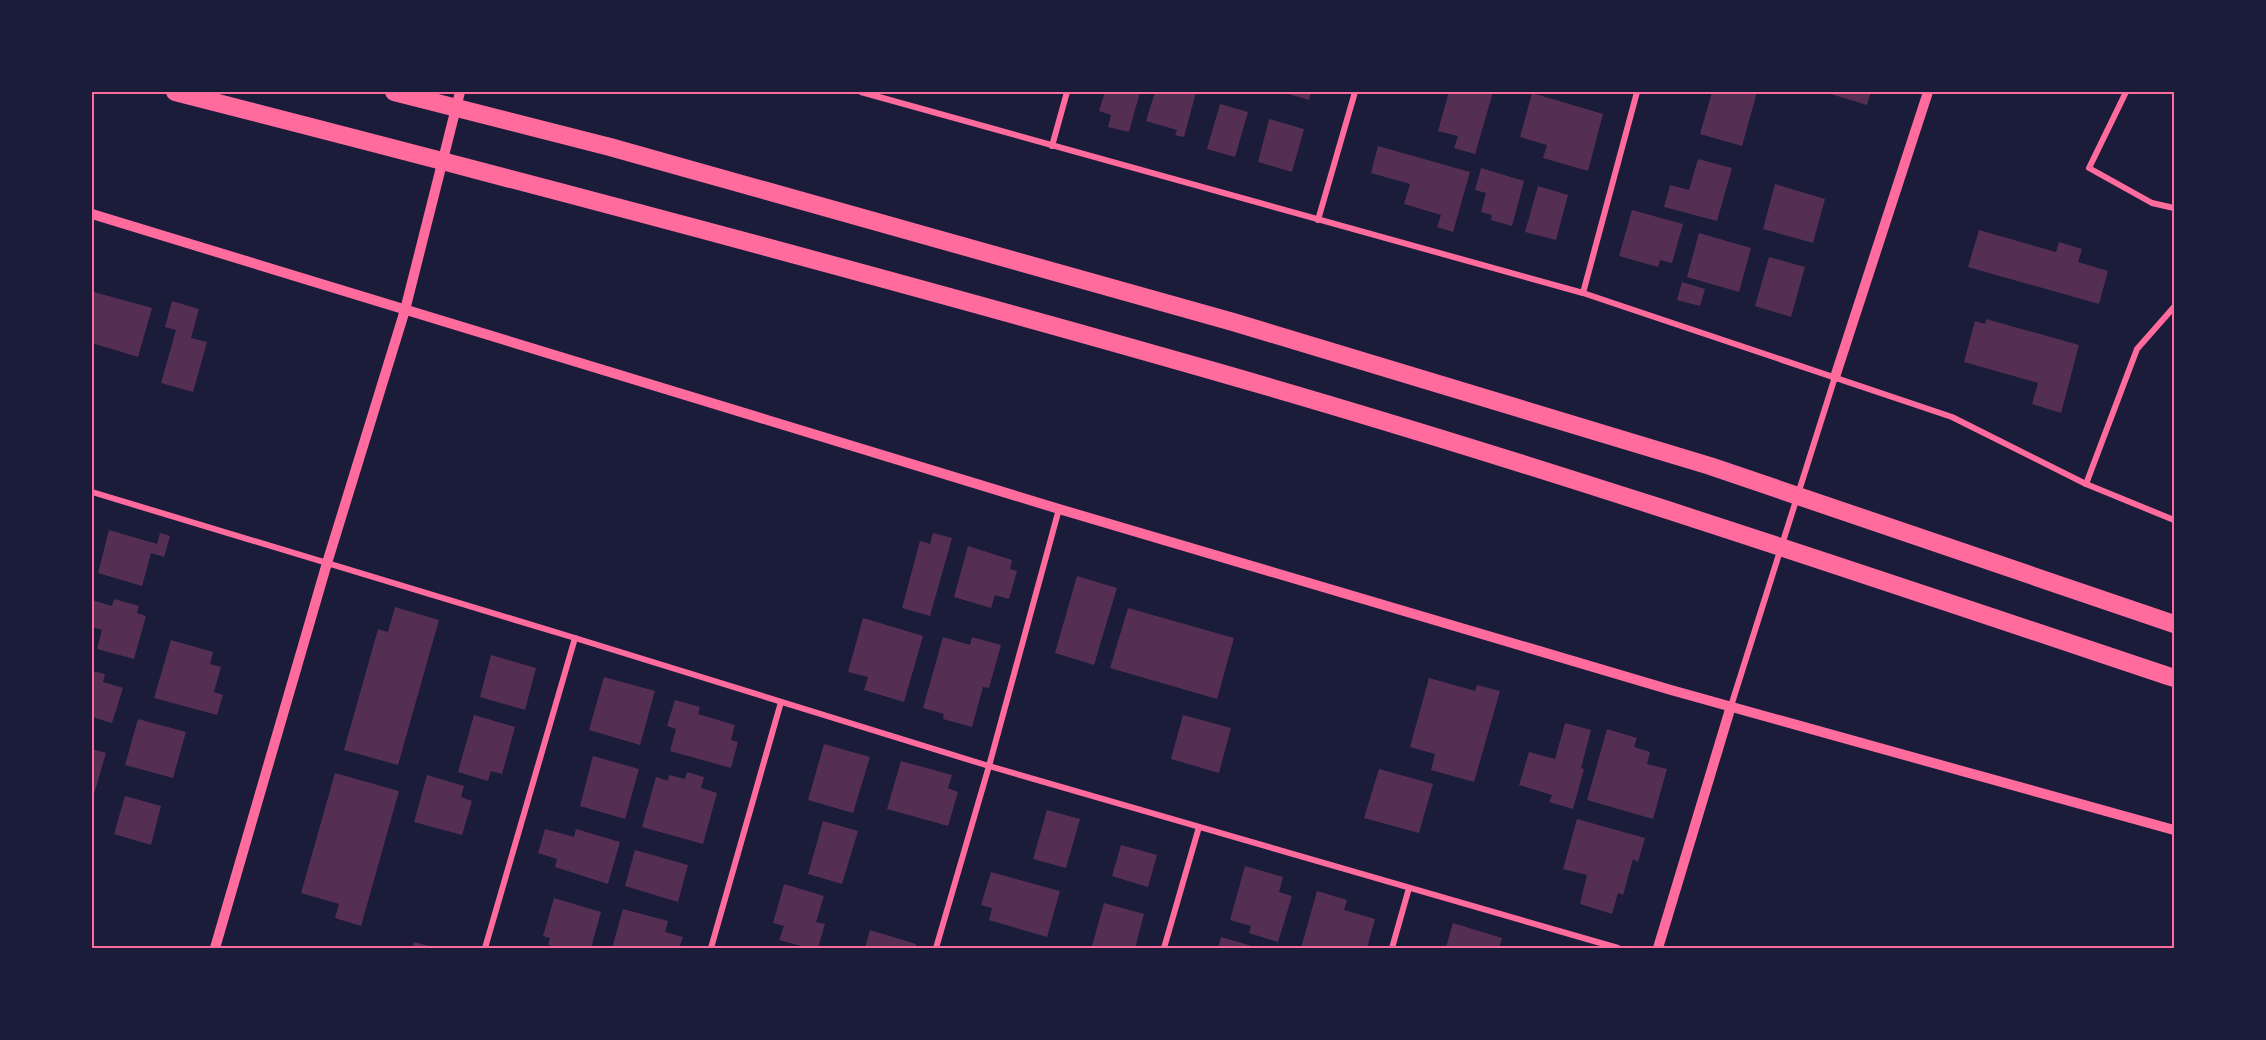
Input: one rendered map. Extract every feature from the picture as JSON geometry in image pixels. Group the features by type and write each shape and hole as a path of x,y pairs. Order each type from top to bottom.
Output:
{"highway":[{"path":"175,92 594,199 1220,373 1688,515 2175,678"},
{"path":"394,92 622,150 1244,326 1710,466 2175,624"}],"street":[{"path":"215,948 327,562 405,310 460,92"},
{"path":"861,92 1583,293 1952,417 2086,484 2175,520"},
{"path":"1052,146 1067,92"},
{"path":"1318,220 1355,92"},
{"path":"1583,293 1637,92"},
{"path":"1658,948 1748,652 1928,92"},
{"path":"2126,92 2089,168 2152,203 2175,208"},
{"path":"92,214 1059,509 1671,690 2175,830"},
{"path":"2086,484 2137,350 2175,307"},
{"path":"92,492 989,766 1618,948"},
{"path":"936,948 989,766 1059,509"},
{"path":"485,948 575,638"},
{"path":"711,948 781,702"},
{"path":"1164,948 1199,827"},
{"path":"1392,948 1409,888"}],"building":[{"path":"1105,92 1140,92 1129,132 1108,127 1111,115 1099,111"},
{"path":"1155,92 1196,92 1184,137 1175,135 1177,130 1146,121"},
{"path":"1282,92 1311,92 1309,100"},
{"path":"1449,92 1493,92 1475,154 1454,148 1458,136 1438,131"},
{"path":"1712,92 1757,92 1742,146 1700,134"},
{"path":"1824,92 1871,92 1867,105"},
{"path":"1532,93 1603,114 1588,171 1543,158 1547,145 1520,137"},
{"path":"1220,104 1248,112 1235,157 1207,149"},
{"path":"1269,119 1304,129 1292,172 1258,162"},
{"path":"1378,146 1470,172 1453,232 1437,227 1441,215 1404,204 1410,184 1371,173"},
{"path":"1698,159 1732,168 1717,221 1664,207 1670,185 1689,190"},
{"path":"1481,168 1524,181 1512,226 1491,220 1492,215 1481,212 1486,193 1475,190"},
{"path":"1775,184 1825,199 1813,243 1763,229"},
{"path":"1538,186 1568,195 1556,240 1525,232"},
{"path":"1632,210 1683,224 1672,263 1660,260 1658,267 1619,256"},
{"path":"1979,230 2056,252 2059,242 2082,249 2078,262 2108,271 2099,304 1968,267"},
{"path":"1699,233 1751,248 1739,292 1687,277"},
{"path":"1769,257 1805,267 1791,317 1755,306"},
{"path":"1682,282 1705,289 1700,306 1677,300"},
{"path":"94,292 152,308 138,357 92,343"},
{"path":"172,301 199,309 191,338 207,342 193,392 161,383 176,330 165,327"},
{"path":"1986,319 2079,345 2061,413 2032,404 2038,383 1964,362 1975,321 1985,324"},
{"path":"109,530 157,544 160,533 170,536 164,557 151,553 142,586 98,573"},
{"path":"933,533 952,538 930,616 902,608 920,541 930,544"},
{"path":"968,546 1012,560 1010,569 1017,571 1009,599 995,595 991,608 954,597"},
{"path":"1077,576 1117,588 1094,665 1055,653"},
{"path":"114,599 139,606 137,613 146,616 134,659 97,649 102,630 92,627 92,600 112,606"},
{"path":"395,607 439,620 398,765 344,750 378,629 388,632"},
{"path":"1128,608 1234,638 1217,699 1110,668"},
{"path":"863,618 923,636 904,702 864,690 868,677 848,672"},
{"path":"943,637 970,645 972,637 1001,645 989,688 983,687 972,727 943,719 944,714 923,708"},
{"path":"171,640 213,652 210,664 221,667 214,692 223,695 217,715 154,698"},
{"path":"491,655 536,668 525,710 480,697"},
{"path":"92,671 105,674 103,682 123,688 112,723 92,717"},
{"path":"604,677 655,691 640,745 589,730"},
{"path":"1429,678 1475,691 1477,685 1500,691 1474,782 1431,770 1435,754 1410,747"},
{"path":"675,700 700,707 698,714 735,725 731,740 738,742 731,768 670,751 676,729 667,726"},
{"path":"474,715 515,727 502,774 491,771 488,781 458,772"},
{"path":"1183,715 1231,728 1219,773 1171,759"},
{"path":"138,719 186,732 173,778 125,765"},
{"path":"1565,723 1591,730 1581,768 1584,769 1573,809 1549,802 1552,795 1519,785 1529,752 1555,759"},
{"path":"1607,729 1637,738 1634,747 1650,752 1647,764 1667,769 1653,819 1587,800"},
{"path":"824,744 870,757 853,813 808,800"},
{"path":"92,749 106,753 92,801"},
{"path":"593,756 639,769 625,819 580,806"},
{"path":"901,761 952,775 948,788 958,792 948,826 887,809"},
{"path":"1379,769 1433,784 1419,833 1364,818"},
{"path":"687,772 704,777 701,788 717,793 703,844 642,827 656,777 668,781 669,775 685,779"},
{"path":"335,773 399,791 361,926 335,918 339,904 301,893"},
{"path":"427,775 464,786 461,797 472,801 462,835 414,822"},
{"path":"125,796 161,806 151,845 114,834"},
{"path":"1047,810 1080,819 1066,868 1033,859"},
{"path":"1577,819 1645,838 1638,862 1633,859 1623,895 1618,893 1612,914 1580,904 1587,875 1563,869"},
{"path":"823,821 858,831 842,884 808,874"},
{"path":"545,829 574,837 576,829 620,842 608,884 555,867 557,859 538,853"},
{"path":"1121,845 1157,855 1148,887 1112,876"},
{"path":"635,850 688,865 678,902 625,886"},
{"path":"1245,866 1283,877 1279,892 1292,896 1278,942 1249,933 1251,926 1230,920"},
{"path":"991,872 1060,891 1047,937 989,920 992,908 981,905"},
{"path":"784,884 824,896 816,922 825,924 818,948 809,948 779,940 784,926 773,923"},
{"path":"1317,891 1347,900 1344,910 1375,919 1367,948 1301,948"},
{"path":"554,898 601,912 591,948 560,948 548,945 550,938 543,936"},
{"path":"1104,903 1144,914 1135,948 1092,946"},
{"path":"623,909 668,921 665,932 683,937 679,948 612,948"},
{"path":"1453,923 1502,938 1499,948 1446,947"},
{"path":"870,930 916,944 915,948 865,948"},
{"path":"1221,937 1259,948 1218,948"},
{"path":"414,942 436,948 412,948"}]}
